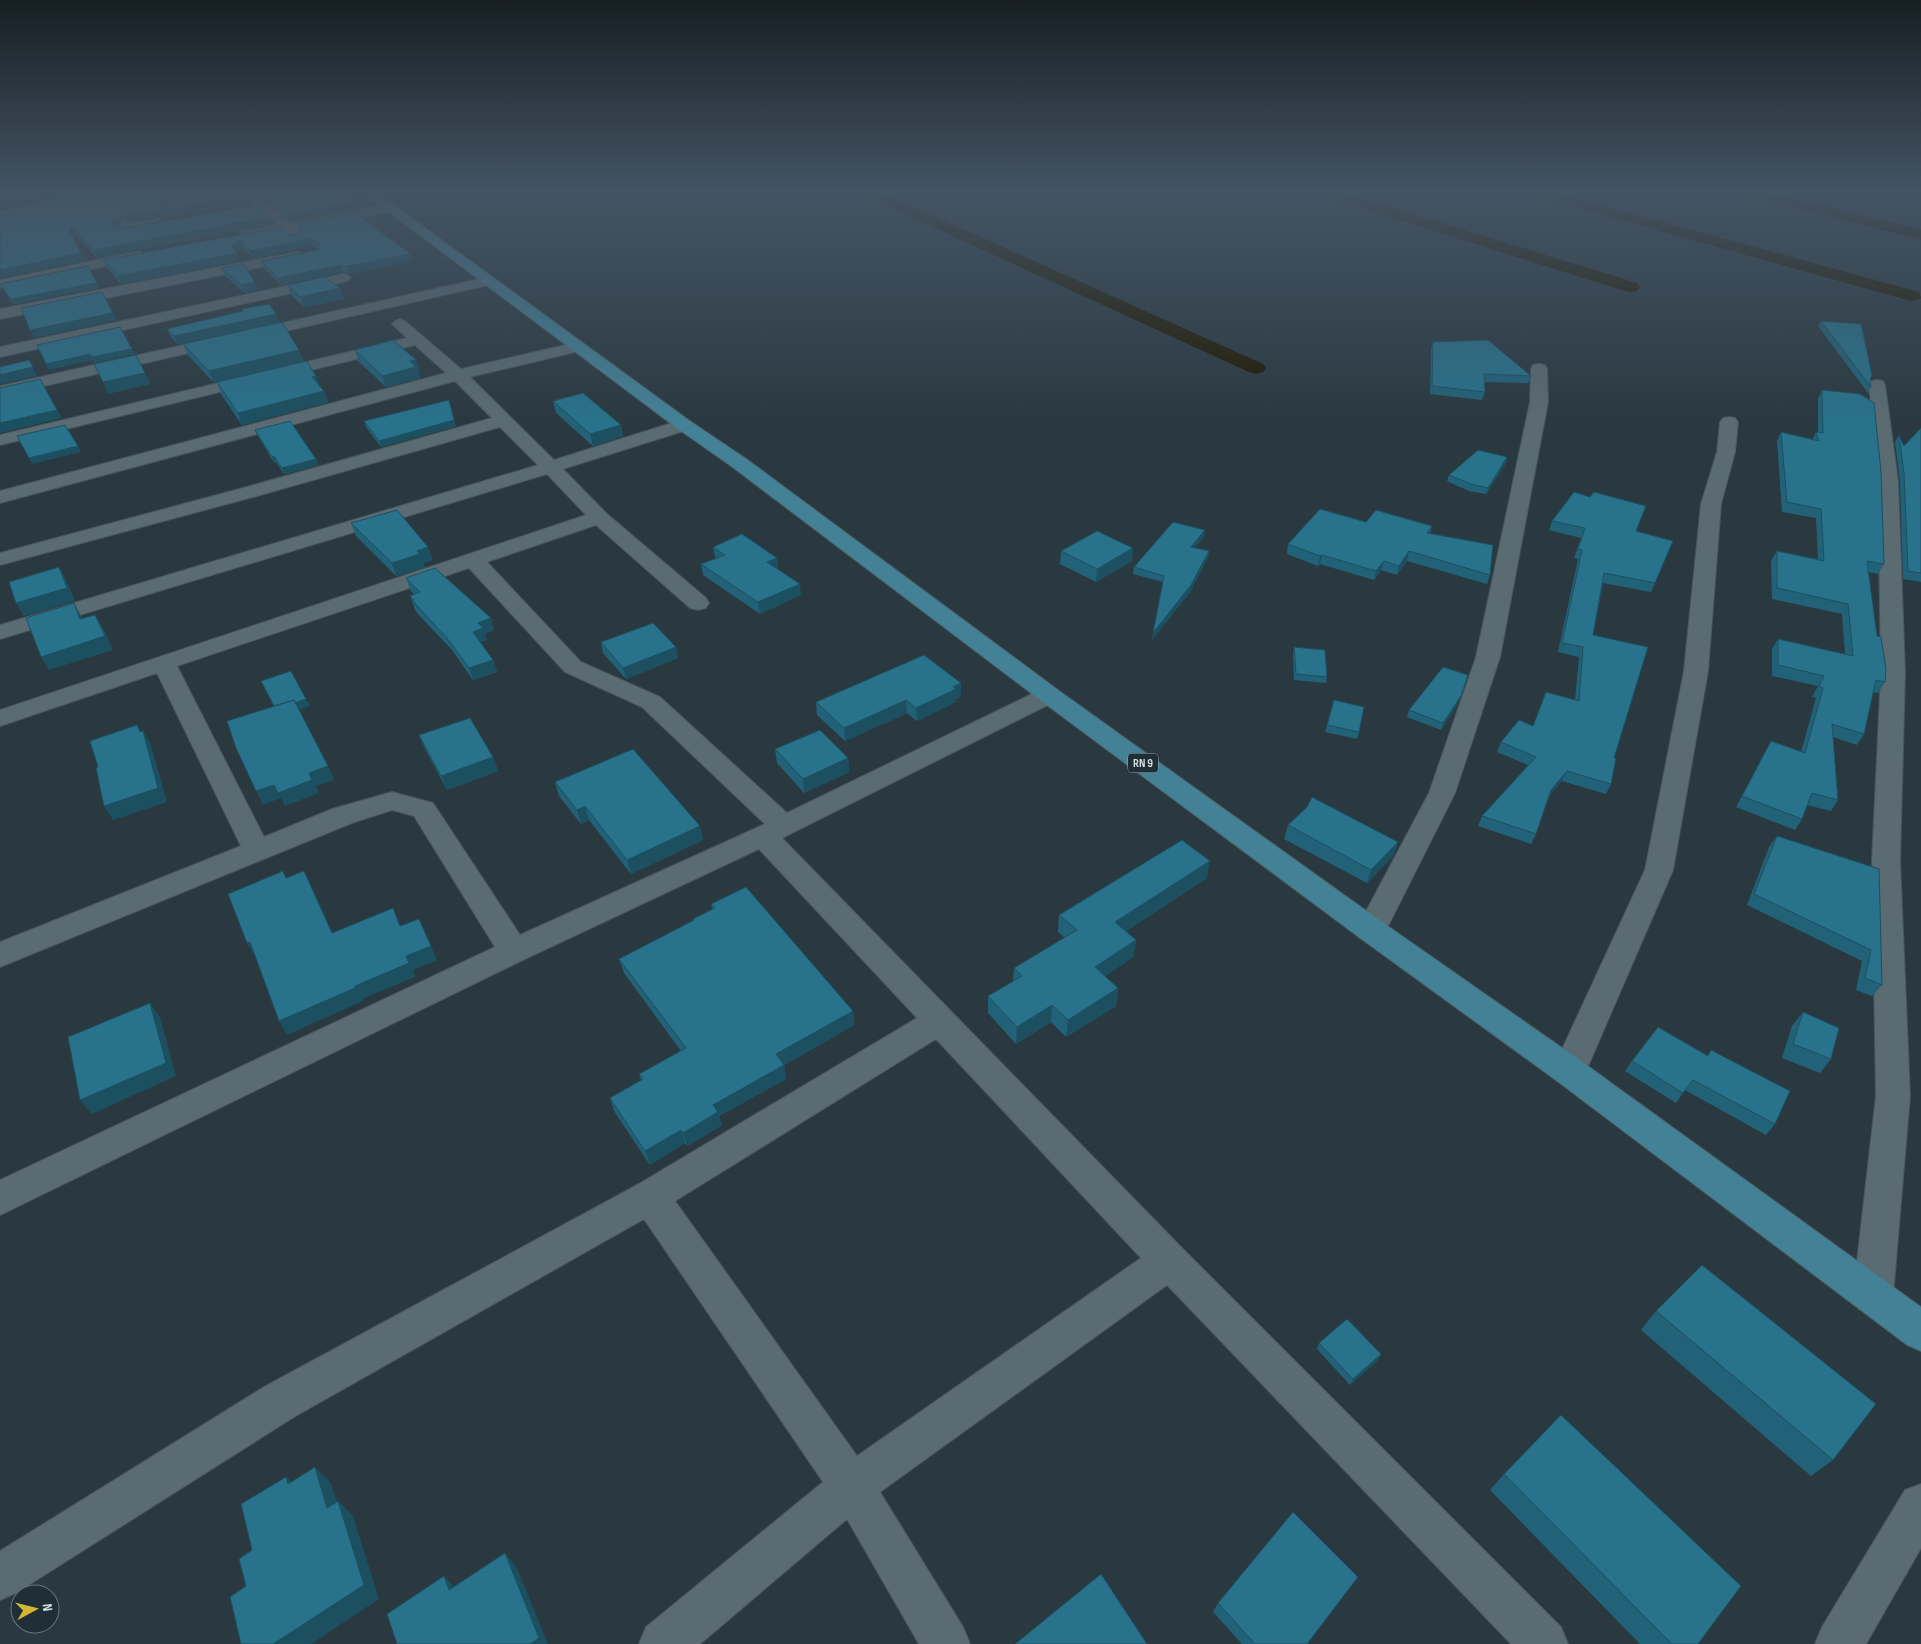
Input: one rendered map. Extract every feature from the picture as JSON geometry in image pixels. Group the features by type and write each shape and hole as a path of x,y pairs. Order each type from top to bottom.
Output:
{"main road":[{"name":"RN 9","path":"470,269 684,425 738,462 1049,695 1371,930 1570,1071 1921,1331"}],"street":[{"path":"0,284 74,269"},
{"path":"0,314 216,269"},
{"path":"334,269 343,278 379,306"},
{"path":"0,352 343,278"},
{"path":"0,391 488,282"},
{"path":"400,324 458,375 552,467 599,517 698,603"},
{"path":"0,440 418,340"},
{"path":"0,497 458,375 578,347"},
{"path":"1371,930 1442,793 1488,657 1540,402 1539,369"},
{"path":"1873,1296 1893,1096 1886,861 1893,672 1888,480 1877,384"},
{"path":"0,559 250,492 504,420"},
{"path":"1570,1071 1660,870 1696,672 1711,504 1726,452 1729,422"},
{"path":"0,632 552,467 684,425"},
{"path":"0,718 599,517"},
{"path":"474,560 572,667 651,702 774,831 940,1020 1169,1261 1544,1644"},
{"path":"164,664 257,850"},
{"path":"0,1198 514,951 774,831 1049,695"},
{"path":"0,956 342,816 392,801 423,809 514,951"},
{"path":"0,1577 278,1402 650,1197 940,1020"},
{"path":"650,1197 852,1486 946,1644"},
{"path":"663,1644 852,1486 1169,1261"},
{"path":"1839,1644 1921,1506"}],"building":[{"path":"75,269 89,269 97,283 11,299 0,284"},
{"path":"111,269 156,269 118,276"},
{"path":"223,269 246,269 255,282 241,285"},
{"path":"269,269 322,269 278,278"},
{"path":"325,277 340,288 300,297 288,285"},
{"path":"102,292 113,313 30,330 21,308"},
{"path":"269,304 276,314 174,336 167,329 243,311 242,309"},
{"path":"1821,321 1861,324 1872,375 1870,380 1871,387"},
{"path":"282,322 299,350 209,371 183,344"},
{"path":"120,327 132,349 92,357 90,354 46,364 37,345"},
{"path":"393,340 416,360 410,361 416,367 382,376 355,350"},
{"path":"1488,340 1531,376 1484,374 1485,392 1432,386 1433,342"},
{"path":"136,355 145,373 103,382 94,364"},
{"path":"29,360 33,367 0,375 0,367"},
{"path":"307,361 316,376 312,377 324,391 238,413 217,382"},
{"path":"40,379 57,410 0,423 0,388"},
{"path":"1822,390 1860,394 1874,403 1881,472 1884,564 1867,561 1877,636 1881,637 1886,669 1885,682 1876,680 1864,734 1832,724 1838,800 1812,793 1802,819 1742,796 1771,741 1805,753 1823,688 1819,686 1824,676 1778,665 1778,639 1853,656 1848,604 1777,588 1777,551 1824,561 1821,509 1787,502 1781,432 1819,441 1816,432 1823,433"},
{"path":"583,393 621,425 590,434 553,401"},
{"path":"449,400 454,420 379,441 364,421"},
{"path":"290,421 316,459 282,468 274,456 272,457 255,430"},
{"path":"65,425 78,446 29,458 17,436"},
{"path":"1921,428 1921,573 1908,571 1904,473 1899,435 1904,446"},
{"path":"1478,450 1507,457 1488,488 1471,484 1449,475"},
{"path":"1574,492 1590,497 1594,492 1646,506 1636,531 1673,541 1655,583 1604,573 1593,635 1648,647 1614,758 1616,758 1611,784 1567,771 1551,790 1536,834 1482,816 1536,757 1501,742 1519,720 1533,726 1546,692 1579,701 1583,647 1562,643 1582,550 1578,549 1585,528 1552,521"},
{"path":"1320,509 1366,522 1376,510 1432,526 1427,533 1493,545 1490,575 1409,551 1399,566 1384,561 1376,571 1320,556 1288,544"},
{"path":"397,510 428,547 417,551 420,554 392,563 351,523"},
{"path":"1173,522 1205,530 1191,547 1209,551 1191,585 1153,633 1164,576 1134,567"},
{"path":"1097,531 1133,548 1097,569 1061,551"},
{"path":"742,534 777,558 767,562 800,584 758,602 701,564 725,555 713,547"},
{"path":"59,567 67,588 16,603 9,582"},
{"path":"435,568 491,618 478,623 483,628 473,632 493,660 469,668 447,638 412,600 414,600 410,596 420,592 406,578"},
{"path":"74,603 80,619 95,615 105,636 41,657 26,618"},
{"path":"653,623 676,647 623,668 601,642"},
{"path":"1294,647 1325,650 1327,677 1296,674"},
{"path":"924,655 961,683 953,687 956,689 916,708 906,700 844,728 816,702"},
{"path":"1443,667 1468,675 1461,696 1443,723 1409,710"},
{"path":"291,671 306,699 295,703 294,700 274,706 261,681"},
{"path":"294,700 328,766 309,773 312,780 278,793 274,785 256,791 236,748 227,721"},
{"path":"1334,700 1364,707 1359,732 1327,725"},
{"path":"470,718 493,757 441,776 419,735"},
{"path":"137,725 140,732 143,731 158,788 104,806 96,768 98,767 90,741"},
{"path":"820,730 848,758 803,779 775,749"},
{"path":"633,749 700,826 627,860 585,806 577,810 555,782"},
{"path":"1312,797 1398,842 1371,870 1288,825 1307,807"},
{"path":"1777,836 1879,869 1882,985 1865,978 1871,950 1754,894"},
{"path":"1182,840 1210,861 1115,922 1136,940 1095,967 1118,988 1068,1020 1052,1005 1017,1027 988,996 1022,976 1014,968 1077,930 1059,915"},
{"path":"283,871 286,878 304,871 332,933 393,908 400,926 419,919 431,946 406,956 409,963 279,1021 250,942 247,943 228,894"},
{"path":"746,887 853,1011 776,1054 784,1065 713,1105 718,1112 683,1133 681,1130 645,1151 610,1098 643,1079 639,1074 686,1048 619,959 694,920 715,908 711,904"},
{"path":"150,1003 166,1063 80,1100 68,1037"},
{"path":"1803,1012 1839,1028 1831,1059 1793,1044"},
{"path":"1658,1027 1708,1056 1711,1050 1790,1091 1775,1124 1693,1080 1683,1093 1632,1061"},
{"path":"1702,1265 1876,1404 1833,1460 1656,1311"},
{"path":"1347,1319 1381,1354 1353,1379 1319,1343"},
{"path":"1561,1415 1741,1586 1698,1644 1672,1644 1504,1474"},
{"path":"315,1467 327,1508 338,1501 364,1585 273,1644 241,1644 230,1597 246,1586 239,1559 252,1550 241,1504 286,1477 288,1484"},
{"path":"1293,1512 1358,1577 1307,1644 1255,1644 1218,1603"},
{"path":"505,1553 539,1638 530,1644 397,1644 387,1614 444,1576 449,1590"},
{"path":"1101,1574 1147,1644 1015,1644"}],"waterway":[{"path":"1037,269 1256,368"},
{"path":"1572,269 1631,287"},
{"path":"1814,269 1913,296"}]}
